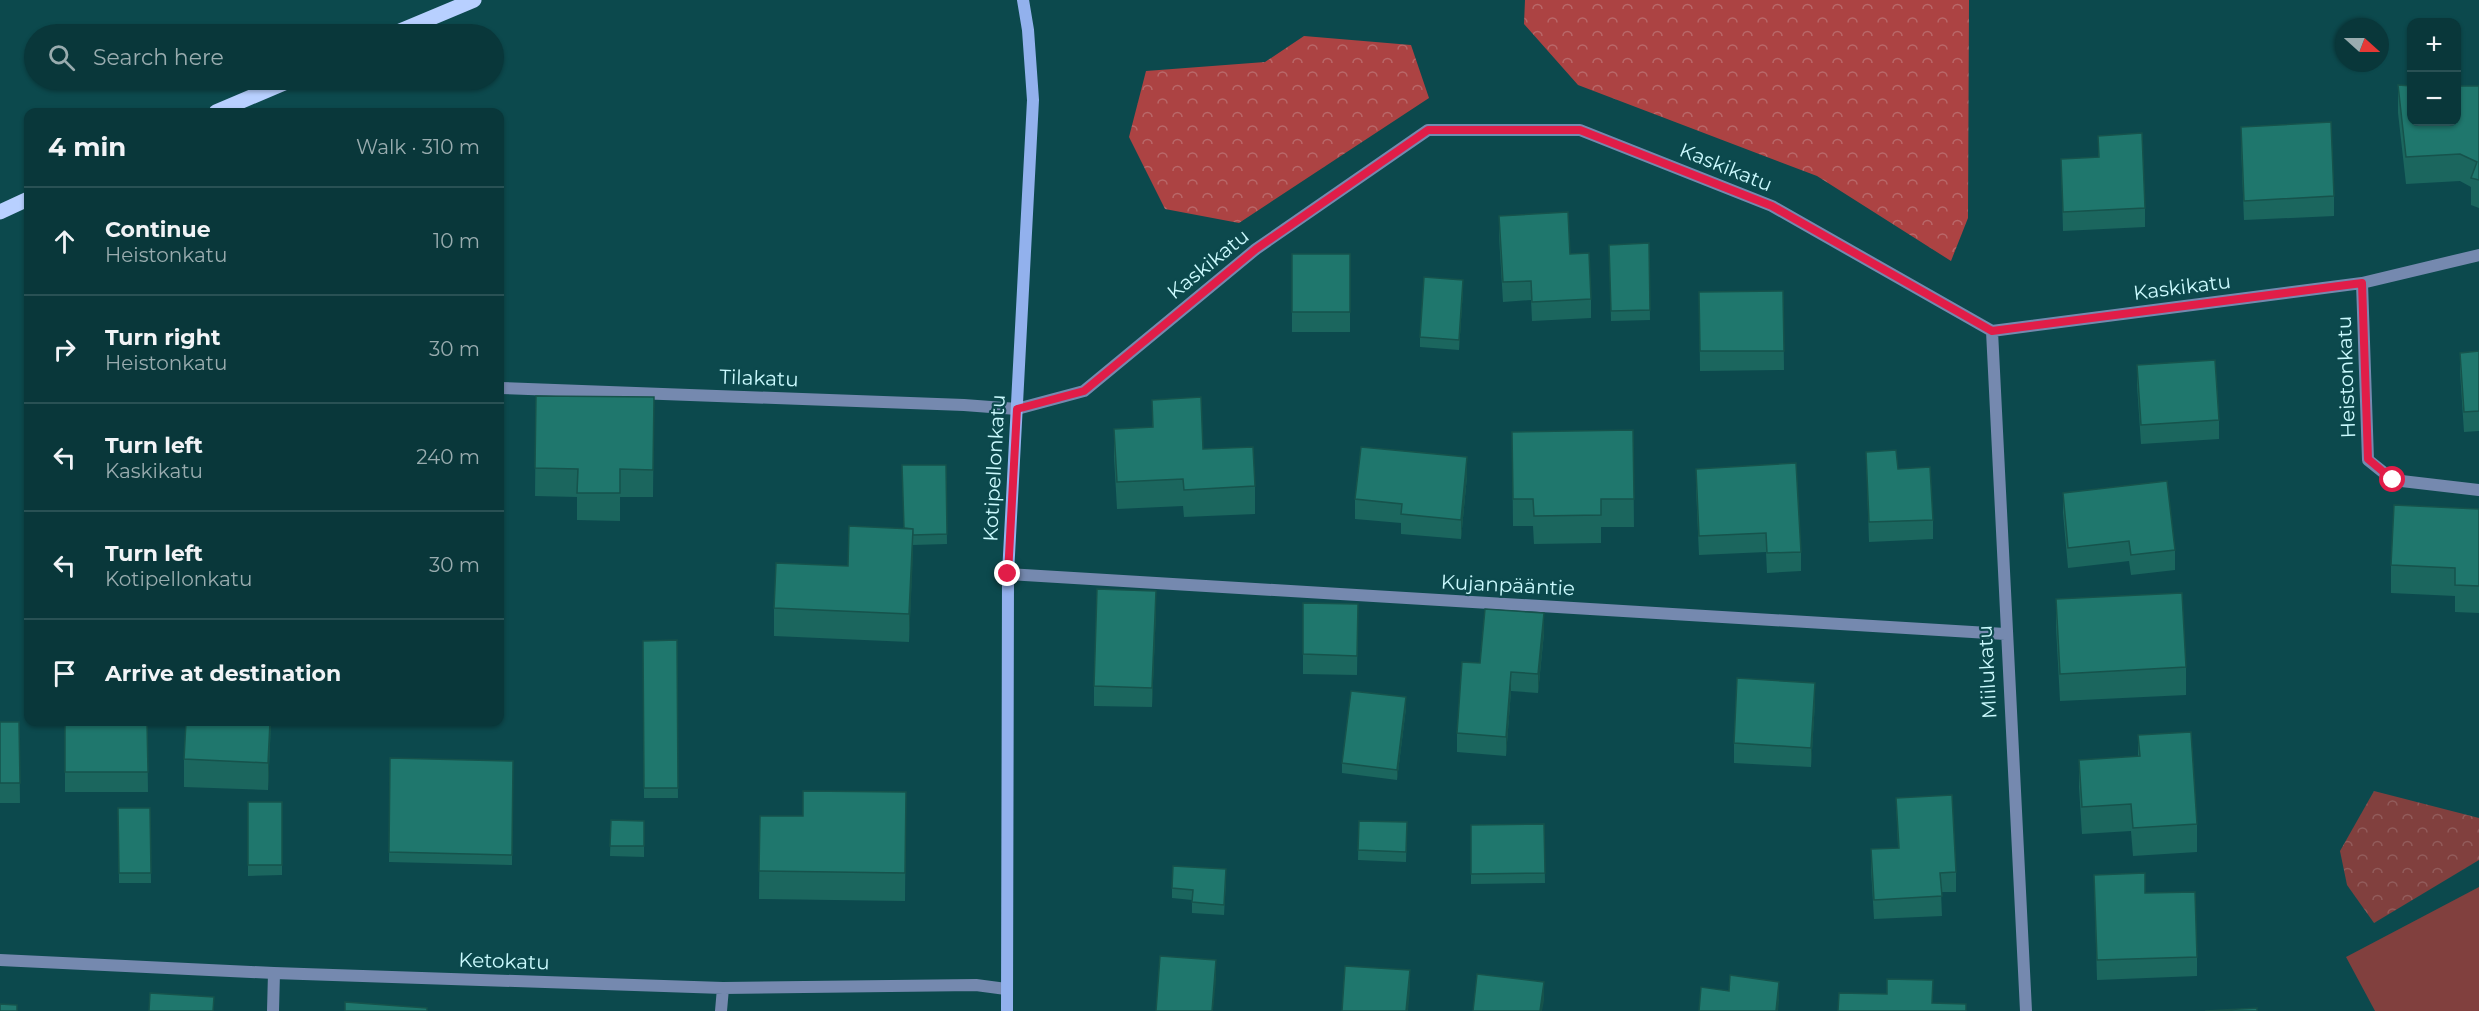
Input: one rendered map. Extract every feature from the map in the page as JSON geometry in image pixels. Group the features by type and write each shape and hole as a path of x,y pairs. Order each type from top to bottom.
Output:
{"main road":[{"path":"417,24 474,0"},
{"path":"225,108 268,90"},
{"path":"0,212 24,201"}],"street":[{"name":"Kotipellonkatu","path":"1007,1011 1008,574 1033,100 1028,30 1023,0"},
{"name":"Kaskikatu","path":"1017,409 1084,391 1256,249 1428,130 1580,130 1772,206 1992,331 2362,283 2479,255"},
{"name":"Heistonkatu","path":"2362,283 2368,459 2393,480 2479,490"},
{"name":"Miilukatu","path":"1992,331 2025,1011"},
{"name":"Tilakatu","path":"504,388 964,405 1017,409"},
{"name":"Kujanpääntie","path":"1008,574 2005,634"},
{"name":"Ketokatu","path":"0,960 274,973 723,988 976,985 1006,989"},
{"path":"273,1011 274,973"},
{"path":"721,1011 723,988"}],"green space":[{"path":"1525,0 1969,0 1968,218 1951,261 1817,176 1578,85 1524,24"},
{"path":"1304,36 1411,45 1429,98 1239,223 1165,209 1129,137 1146,71 1265,62"},
{"path":"2374,791 2479,818 2479,860 2374,923 2347,885 2340,851"},
{"path":"2479,887 2479,1011 2375,1011 2346,957"}],"building":[{"path":"2398,85 2407,86 2407,126 2461,126 2461,86 2479,86 2479,180 2471,178 2477,162 2460,154 2406,157"},
{"path":"2331,122 2334,196 2244,201 2241,127"},
{"path":"2142,133 2145,208 2063,212 2061,159 2099,157 2098,136"},
{"path":"1568,212 1570,254 1589,253 1591,299 1532,302 1531,281 1503,282 1499,216"},
{"path":"1649,243 1650,310 1611,311 1609,245"},
{"path":"1292,254 1350,254 1350,312 1292,312"},
{"path":"1424,277 1463,280 1459,340 1420,337"},
{"path":"1783,291 1784,351 1700,351 1699,292"},
{"path":"2479,351 2479,411 2464,412 2460,353"},
{"path":"2215,360 2219,420 2141,425 2137,365"},
{"path":"536,396 654,397 653,470 620,469 620,493 577,493 578,469 535,468"},
{"path":"1201,397 1203,449 1253,447 1255,486 1184,490 1183,479 1117,482 1114,429 1153,427 1152,400"},
{"path":"1633,430 1634,499 1601,499 1601,515 1534,516 1533,499 1513,499 1512,432"},
{"path":"1361,447 1467,457 1461,520 1401,514 1402,504 1355,499"},
{"path":"1896,450 1898,469 1930,467 1933,520 1869,522 1866,452"},
{"path":"1796,463 1801,552 1767,553 1766,533 1699,536 1696,469"},
{"path":"902,465 946,465 947,534 913,535 913,529 904,528"},
{"path":"2167,481 2175,550 2131,555 2129,541 2068,548 2063,493"},
{"path":"2394,505 2479,509 2479,586 2455,585 2455,568 2391,565"},
{"path":"849,526 913,529 909,614 774,608 776,563 848,566"},
{"path":"1097,589 1156,591 1152,688 1094,686"},
{"path":"2182,593 2186,667 2060,674 2056,599"},
{"path":"1303,603 1358,604 1357,656 1303,654"},
{"path":"1485,609 1544,613 1538,674 1511,672 1506,737 1457,733 1462,662 1480,663"},
{"path":"677,640 678,788 644,788 643,641"},
{"path":"1737,678 1815,683 1811,748 1734,743"},
{"path":"1351,691 1406,697 1397,770 1342,763"},
{"path":"0,722 19,722 20,783 0,783"},
{"path":"65,726 147,726 148,772 65,772"},
{"path":"186,726 270,726 268,763 184,759"},
{"path":"2191,732 2197,824 2133,828 2131,804 2082,807 2079,760 2140,756 2138,735"},
{"path":"390,758 513,761 512,855 389,852"},
{"path":"803,791 906,792 905,873 759,871 760,816 803,816"},
{"path":"1952,795 1956,872 1940,873 1942,896 1874,900 1871,849 1899,848 1896,798"},
{"path":"248,802 282,802 282,865 248,865"},
{"path":"118,808 150,808 151,873 119,873"},
{"path":"611,820 644,821 644,846 610,846"},
{"path":"1359,821 1407,822 1406,852 1358,850"},
{"path":"1544,824 1545,873 1471,874 1471,825"},
{"path":"1173,866 1226,869 1224,905 1192,902 1193,890 1172,888"},
{"path":"2145,873 2145,893 2195,892 2197,957 2097,960 2094,875"},
{"path":"1160,956 1216,960 1212,1011 1156,1011"},
{"path":"1345,966 1410,970 1406,1011 1342,1011"},
{"path":"1477,974 1544,982 1540,1011 1473,1011"},
{"path":"1730,975 1779,982 1776,1011 1699,1011 1701,987 1729,991"},
{"path":"1887,979 1933,980 1932,1003 1966,1004 1966,1011 1838,1011 1839,993 1887,994"},
{"path":"150,993 214,997 213,1011 149,1011"},
{"path":"345,1002 427,1008 427,1011 345,1011"},
{"path":"0,1004 17,1005 17,1011 0,1011"},
{"path":"2257,1008 2257,1011 2205,1011"}],"route":[{"path":"1008,574 1017,409 1084,391 1256,249 1428,130 1580,130 1772,206 1992,331 2362,283 2368,459 2393,480"}]}
